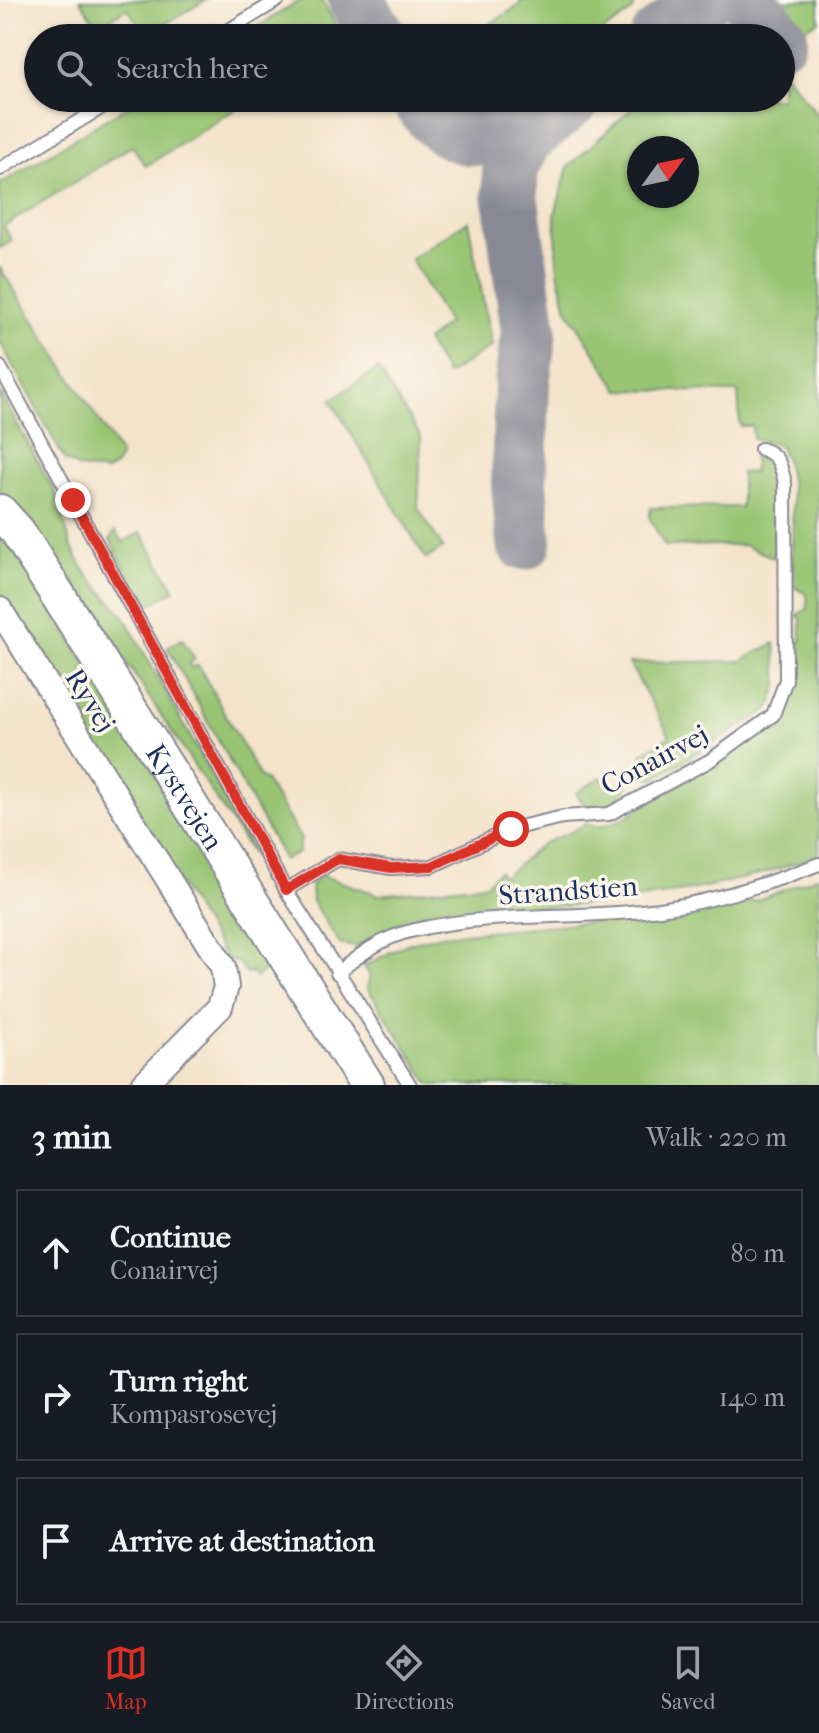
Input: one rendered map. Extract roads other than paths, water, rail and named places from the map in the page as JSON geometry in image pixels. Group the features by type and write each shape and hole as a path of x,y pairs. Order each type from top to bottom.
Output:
{"street":[{"name":"Kystvejen","path":"0,512 26,545 367,1085"},
{"name":"Ryvej","path":"0,610 223,967 226,987 220,1007 143,1085"}],"lane":[{"path":"239,24 278,0"},
{"path":"0,169 94,112"},
{"path":"0,367 286,890 410,1085"},
{"name":"Conairvej","path":"286,890 338,859 391,868 432,866 511,829 563,817 609,814 709,761 773,715 786,680 785,483 779,460 761,449"},
{"name":"Strandstien","path":"337,973 363,952 408,931 492,919 660,909 761,887 816,868"}]}
